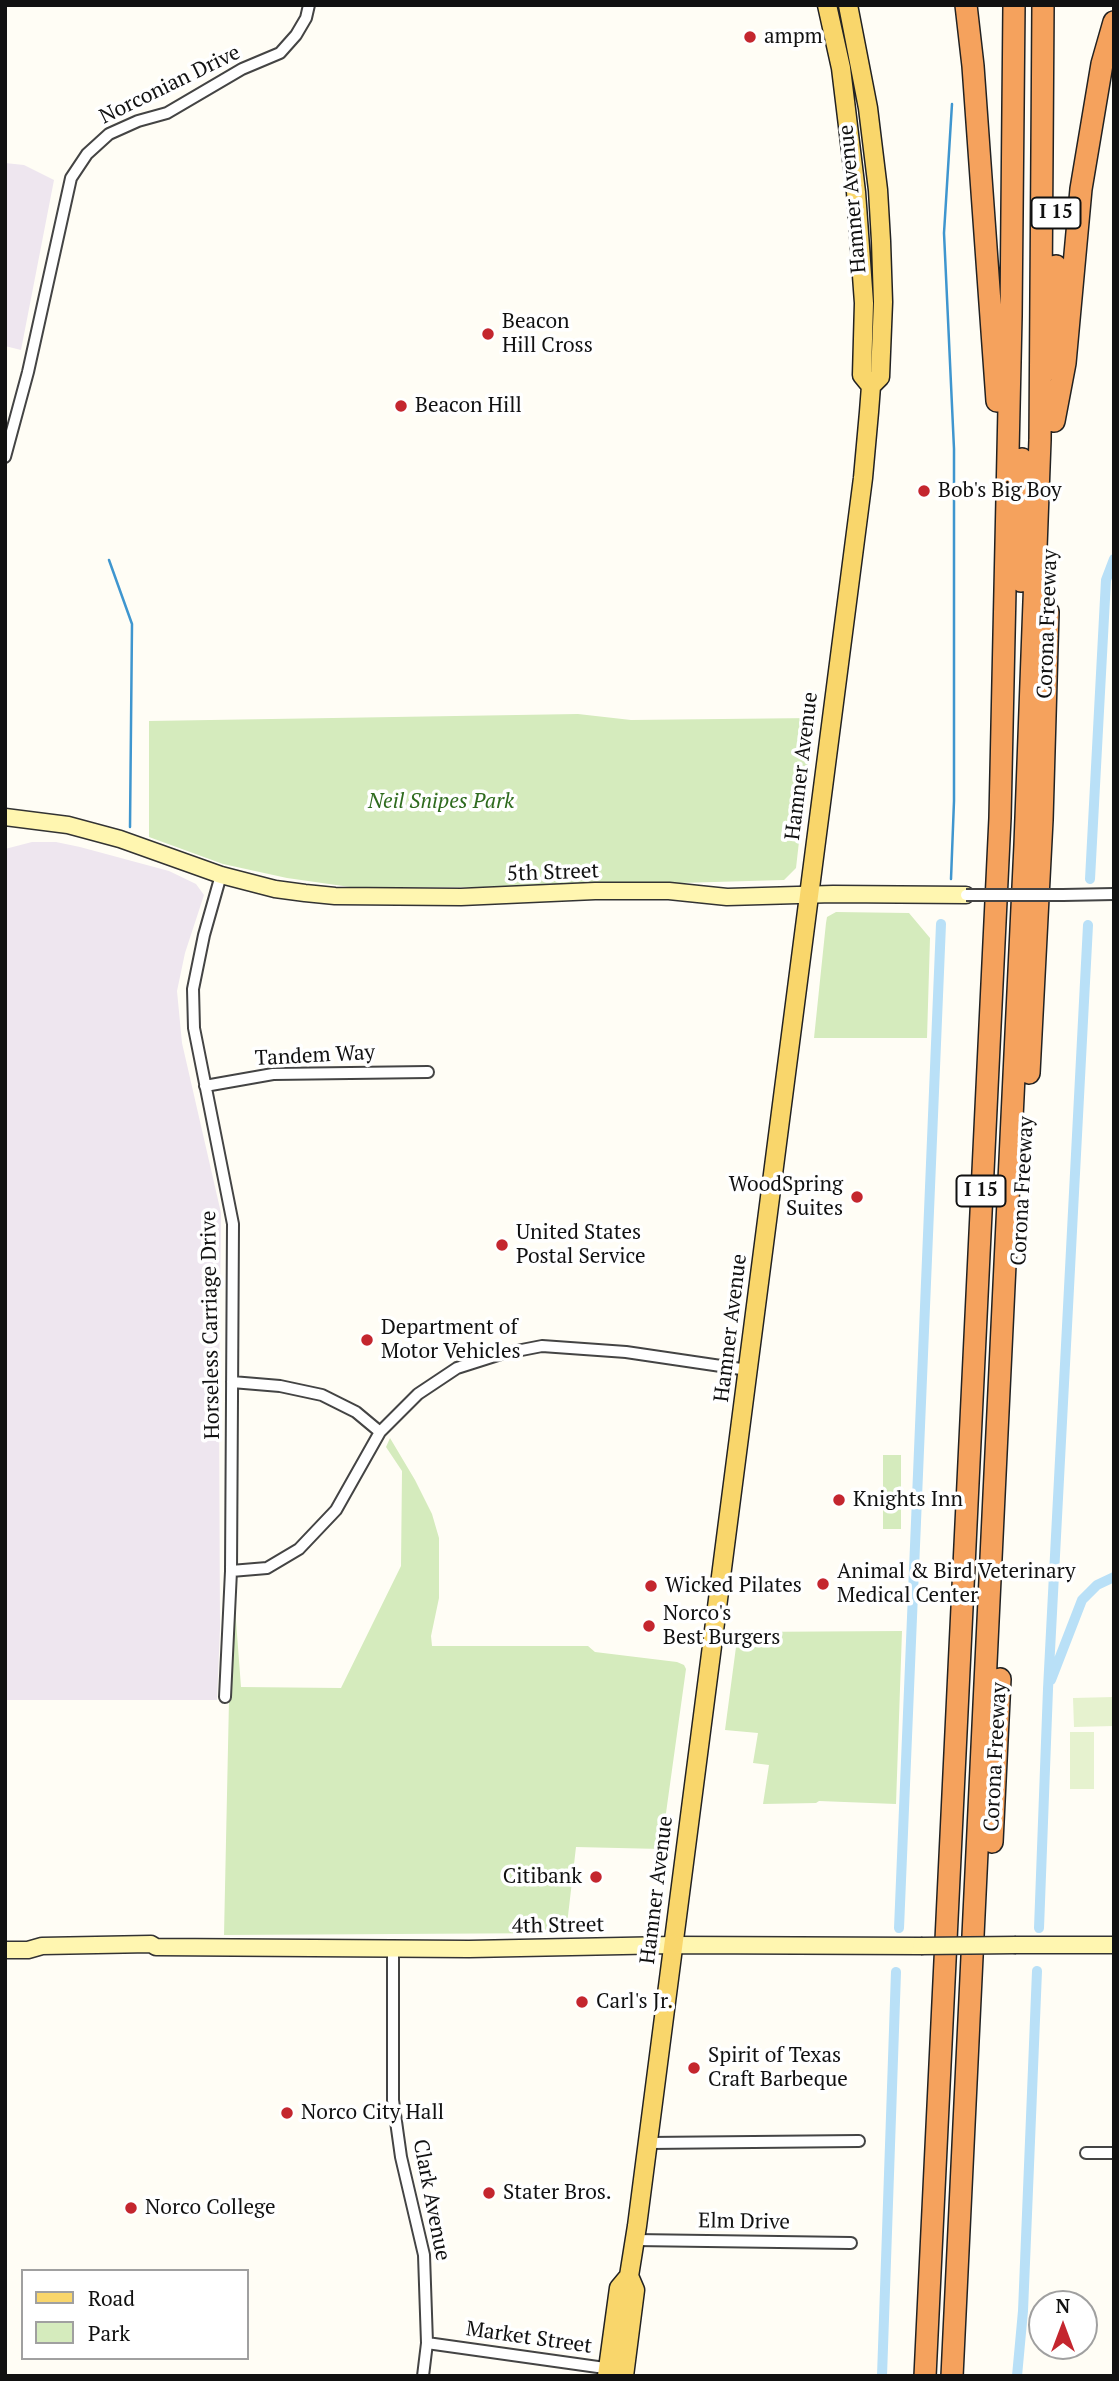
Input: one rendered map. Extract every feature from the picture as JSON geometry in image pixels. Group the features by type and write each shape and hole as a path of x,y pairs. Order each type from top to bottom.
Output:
{"highway":[{"path":"965,5 973,66 997,396 1004,587"},
{"name":"Corona Freeway","path":"925,2376 1000,818 1011,316 1014,5"},
{"path":"952,2376 991,1429 1021,586 1027,5"},
{"path":"942,2376 991,1429 1025,859 1040,440 1043,5"},
{"name":"Corona Freeway","path":"967,2376 1042,820 1054,421 1056,5"},
{"path":"1054,421 1065,363 1081,189 1102,64 1114,22"},
{"path":"991,1429 1007,1519"},
{"name":"I 15","path":"968,1517 991,1429"}],"main road":[{"name":"Hamner Avenue","path":"827,5 841,68 856,192 864,303 862,375 871,386"},
{"name":"Hamner Avenue","path":"616,2373 635,2290 629,2276 863,478 871,386 880,377 883,302 878,190 868,108 848,5"},
{"path":"841,68 849,72 857,105 868,108"}],"street":[{"name":"Norconian Drive","path":"5,457 28,372 63,207 71,178 87,154 109,134 138,121 167,113 242,69 280,52 296,36 306,18 309,5"},
{"name":"5th Street","path":"5,817 68,825 120,839 221,875 275,889 335,896 461,897 595,891 669,891 727,897 1114,894"},
{"name":"Horseless Carriage Drive","path":"221,875 204,935 193,989 194,1028 233,1224 231,1571 225,1697"},
{"name":"Tandem Way","path":"205,1086 273,1074 428,1072"},
{"path":"231,1571 267,1568 299,1549 336,1510 380,1432 418,1394 457,1368 501,1354 542,1346 626,1352 748,1370"},
{"path":"232,1382 280,1386 323,1395 356,1412 380,1432"},
{"name":"4th Street","path":"5,1950 35,1948 107,1951 154,1945 393,1948 1114,1945"},
{"name":"Clark Avenue","path":"393,1948 393,2100 401,2157 424,2255 427,2343 423,2376"},
{"path":"648,2143 859,2141"},
{"path":"1087,2153 1114,2153"},
{"name":"Elm Drive","path":"635,2240 851,2243"},
{"name":"Market Street","path":"427,2343 616,2373"}],"shaded area":[{"path":"5,163 24,165 54,180 21,350 5,346"},
{"path":"32,842 56,842 80,847 169,871 196,884 204,895 185,953 177,991 182,1043 221,1213 220,1628 217,1700 5,1700 5,849"}],"green space":[{"name":"Neil Snipes Park","path":"578,714 631,720 813,718 796,868 784,880 540,887 350,887 287,878 223,864 149,837 149,721"},
{"path":"836,912 909,913 930,938 927,1038 814,1038 827,917"},
{"path":"390,1438 432,1514 439,1538 439,1598 431,1636 432,1646 588,1646 595,1652 677,1662 686,1669 661,1849 576,1847 566,1933 224,1935 234,1594 241,1687 341,1688 401,1566 402,1471 386,1447"},
{"path":"883,1455 901,1455 901,1529 883,1529"},
{"path":"902,1631 896,1804 819,1801 763,1804 769,1765 753,1763 758,1733 725,1730 738,1632"},
{"path":"1114,1697 1114,1726 1074,1727 1073,1698"},
{"path":"1070,1732 1094,1732 1094,1789 1070,1789"}],"waterway":[{"path":"951,879 954,801 954,449 944,233 952,104"},
{"path":"1090,879 1106,580 1114,559"},
{"path":"109,560 132,624 130,827"},
{"path":"899,1928 941,924"},
{"path":"1039,1928 1048,1689 1088,925"},
{"path":"1051,1680 1082,1600 1097,1585 1114,1577"},
{"path":"1017,2376 1023,2311 1037,1971"},
{"path":"882,2376 896,1972"}],"place":[{"name":"ampm","path":"750,37"},
{"name":"Beacon Hill Cross","path":"488,334"},
{"name":"Beacon Hill","path":"401,406"},
{"name":"Bob's Big Boy","path":"924,491"},
{"name":"WoodSpring Suites","path":"857,1197"},
{"name":"United States Postal Service","path":"502,1245"},
{"name":"Department of Motor Vehicles","path":"367,1340"},
{"name":"Knights Inn","path":"839,1500"},
{"name":"Animal & Bird Veterinary Medical Center","path":"823,1584"},
{"name":"Wicked Pilates","path":"651,1586"},
{"name":"Norco's Best Burgers","path":"649,1626"},
{"name":"Citibank","path":"596,1877"},
{"name":"Carl's Jr.","path":"582,2002"},
{"name":"Spirit of Texas Craft Barbeque","path":"694,2068"},
{"name":"Norco City Hall","path":"287,2113"},
{"name":"Stater Bros.","path":"489,2193"},
{"name":"Norco College","path":"131,2208"}]}
